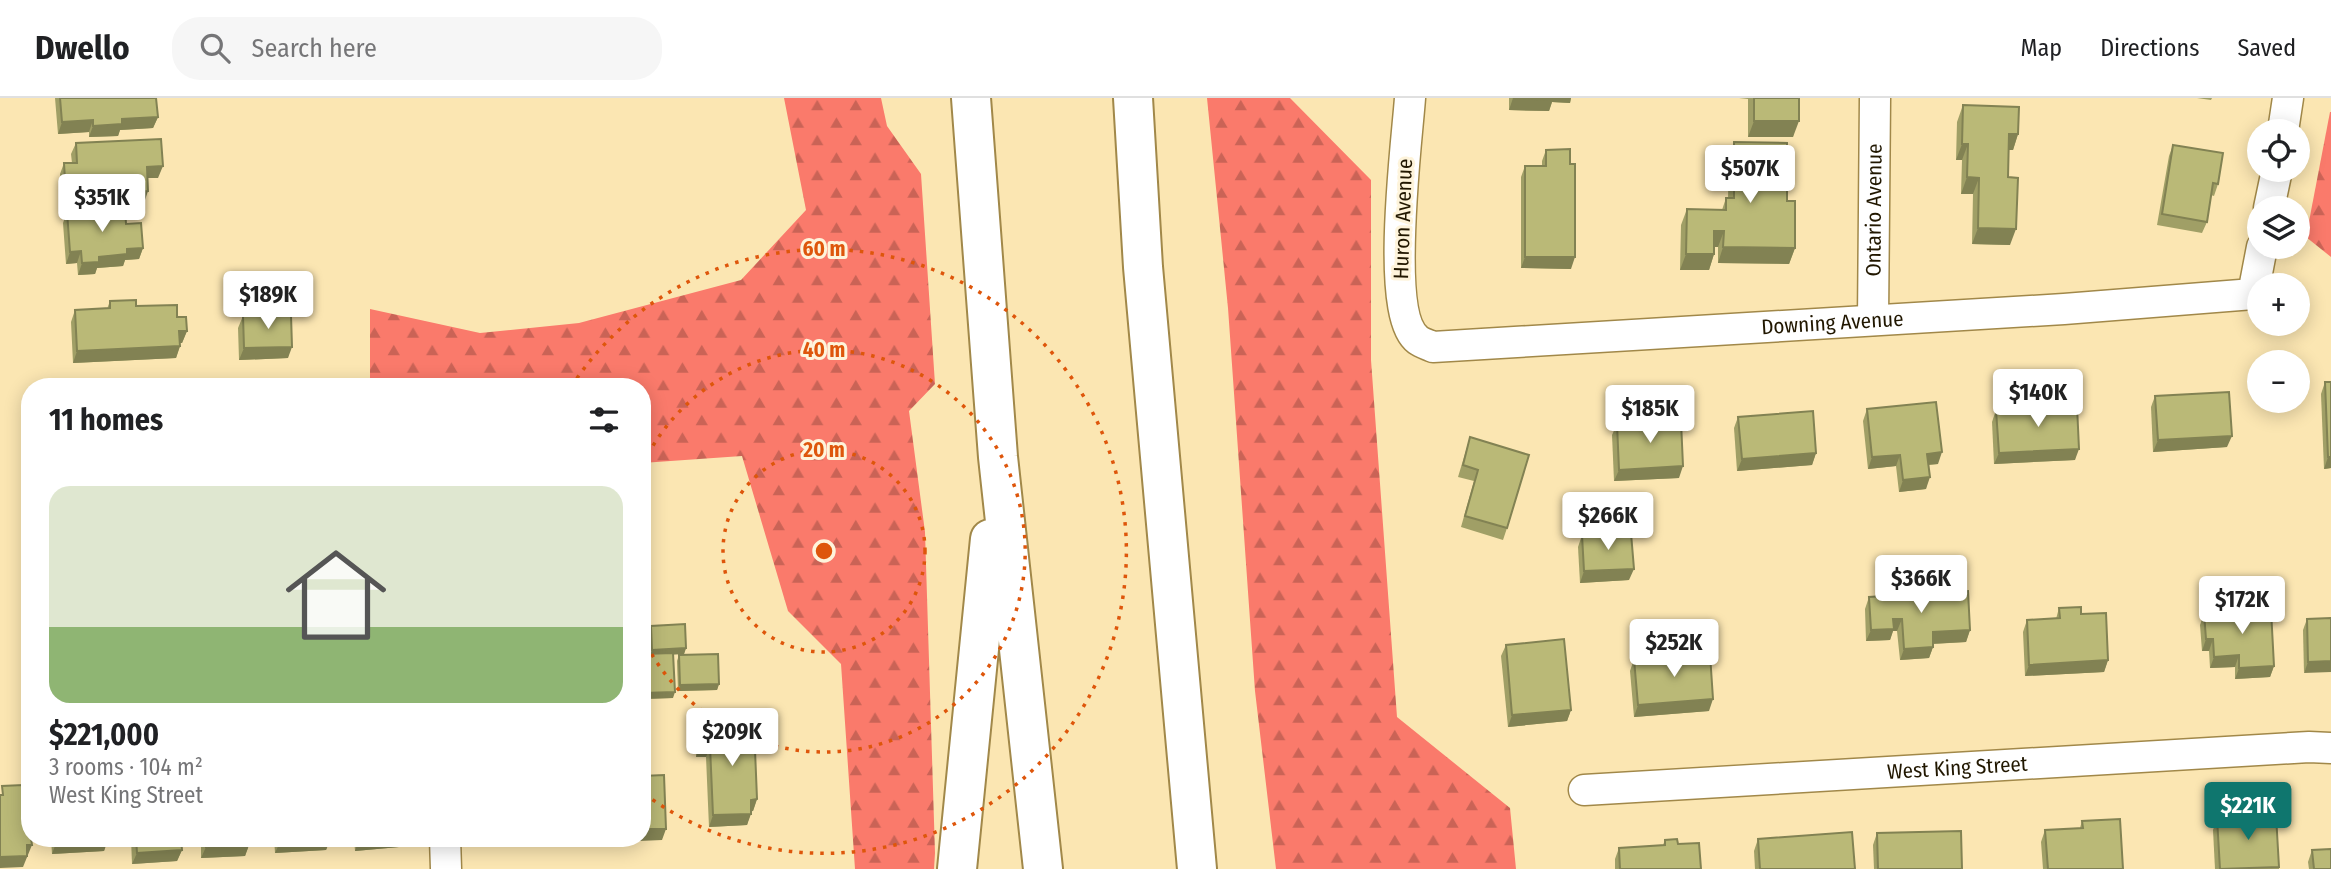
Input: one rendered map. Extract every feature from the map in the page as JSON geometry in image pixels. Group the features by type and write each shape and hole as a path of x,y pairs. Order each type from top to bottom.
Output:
{"highway":[{"path":"971,98 998,457 1043,869"},
{"path":"1133,98 1143,267 1198,869"},
{"path":"957,869 998,457"}],"street":[{"name":"Huron Avenue","path":"1410,98 1399,242 1401,300 1409,327 1416,337"},
{"name":"Ontario Avenue","path":"1873,320 1875,98"},
{"path":"2285,119 2288,98"},
{"name":"Downing Avenue","path":"1416,337 1433,347 1462,346 2064,309 2253,294 2260,259"},
{"name":"West King Street","path":"1584,790 2309,747 2331,748"},
{"path":"445,847 446,869"}],"green space":[{"path":"784,98 881,98 887,126 921,174 935,384 909,411 925,532 934,869 855,869 841,664 788,611 742,456 651,462 651,378 370,378 370,309 480,333 579,323 741,280 806,210"},
{"path":"1207,98 1290,98 1371,180 1371,360 1397,717 1510,808 1516,869 1276,869 1255,691 1228,308"},
{"path":"2331,112 2331,257 2310,240 2310,216"}],"building":[{"path":"60,98 156,98 158,117 122,119 122,124 93,126 93,120 62,122"},
{"path":"1513,98 1553,98 1553,100"},
{"path":"1754,98 1799,98 1799,121 1754,121"},
{"path":"1963,105 2019,107 2018,134 2009,134 2008,177 2018,178 2016,229 1978,228 1979,178 1967,177 1968,144 1962,144"},
{"path":"161,139 163,166 147,167 148,191 66,196 64,163 77,163 76,143"},
{"path":"1734,142 1787,143 1787,201 1795,201 1795,248 1723,247 1724,231 1714,231 1714,254 1686,254 1687,209 1726,210 1726,198 1734,198"},
{"path":"2173,145 2223,153 2218,184 2213,183 2207,222 2162,214"},
{"path":"1570,149 1570,164 1575,164 1575,257 1525,257 1525,166 1546,166 1546,150"},
{"path":"125,208 126,224 141,223 143,248 127,249 127,254 99,257 99,262 82,263 81,251 70,252 67,212"},
{"path":"136,300 136,306 177,305 177,317 186,317 187,331 179,331 180,346 77,351 75,310 110,308 110,301"},
{"path":"291,315 292,347 244,348 243,316"},
{"path":"2325,382 2331,382 2331,457 2328,457"},
{"path":"2229,392 2232,436 2158,440 2155,396"},
{"path":"1936,402 1942,452 1927,454 1930,477 1903,480 1900,455 1872,457 1867,409"},
{"path":"2077,406 2079,449 1999,453 1996,410"},
{"path":"1813,411 1816,453 1742,459 1738,417"},
{"path":"1681,421 1683,466 1619,470 1617,424"},
{"path":"1470,437 1529,455 1507,528 1465,516 1478,470 1463,465"},
{"path":"1631,533 1634,569 1584,571 1582,535"},
{"path":"1968,591 1970,630 1933,632 1933,647 1904,649 1902,619 1893,619 1894,629 1871,630 1869,597"},
{"path":"2081,607 2081,614 2106,613 2108,660 2029,665 2027,620 2060,618 2059,608"},
{"path":"2271,610 2274,666 2239,668 2239,655 2214,657 2213,639 2206,639 2204,613"},
{"path":"2331,618 2331,661 2308,662 2307,619"},
{"path":"685,624 686,648 652,650 651,626"},
{"path":"1564,639 1571,710 1512,715 1506,645"},
{"path":"673,653 675,692 651,693 651,654"},
{"path":"718,654 719,684 680,685 679,655"},
{"path":"1710,654 1713,699 1638,705 1634,659"},
{"path":"754,725 757,799 751,800 751,814 713,815 710,746 700,746 700,727"},
{"path":"664,775 666,829 651,829 651,776"},
{"path":"21,785 21,847 27,847 27,856 0,857 2,786"},
{"path":"2276,815 2279,867 2220,869 2217,818"},
{"path":"2120,819 2123,869 2048,869 2045,830 2083,828 2082,821"},
{"path":"1961,831 1962,869 1878,869 1877,833"},
{"path":"1852,832 1855,869 1760,869 1758,839"},
{"path":"1677,839 1678,844 1699,843 1701,869 1620,869 1619,848 1665,845 1665,840"},
{"path":"137,847 182,847 182,850 137,853"},
{"path":"2331,849 2331,869 2314,869 2312,850"}]}
